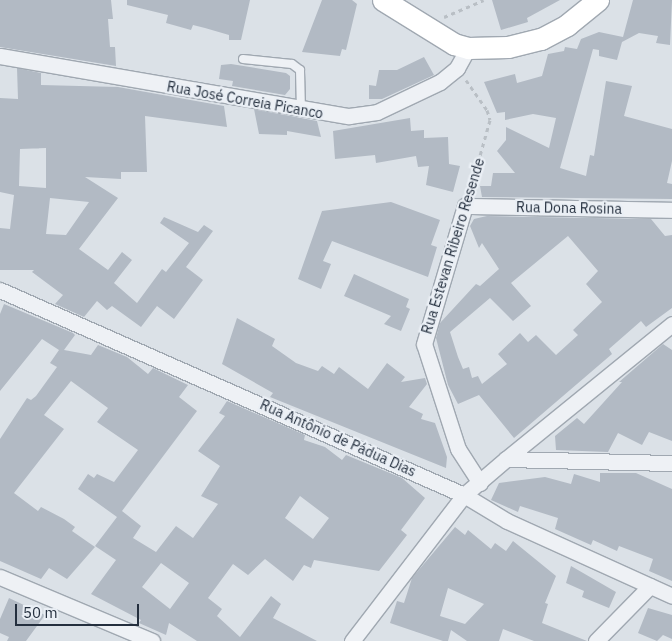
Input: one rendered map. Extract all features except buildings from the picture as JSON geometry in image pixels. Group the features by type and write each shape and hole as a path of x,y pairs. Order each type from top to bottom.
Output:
{"main road":[{"path":"383,0 454,44 468,48 508,47 541,39 567,25 598,0"}],"street":[{"name":"Rua José Correia Picanco","path":"0,56 301,110 349,116 377,112 440,82 457,68 468,48"},
{"name":"Rua Dona Rosina","path":"465,206 672,210"},
{"name":"Rua Estevan Ribeiro Resende","path":"465,206 424,344 458,448 480,482"},
{"name":"Rua Antônio de Pádua Dias","path":"0,290 464,494 503,519 672,596"},
{"path":"352,641 464,494 672,324"},
{"path":"506,459 672,463"},
{"path":"0,577 152,641"},
{"path":"596,641 650,586"}],"lane":[{"path":"244,59 292,64 300,70 301,110"}],"path":[{"path":"423,26 484,0"},
{"name":"Rua Estevan Ribeiro Resende","path":"457,68 487,110 490,120 465,206"}]}
